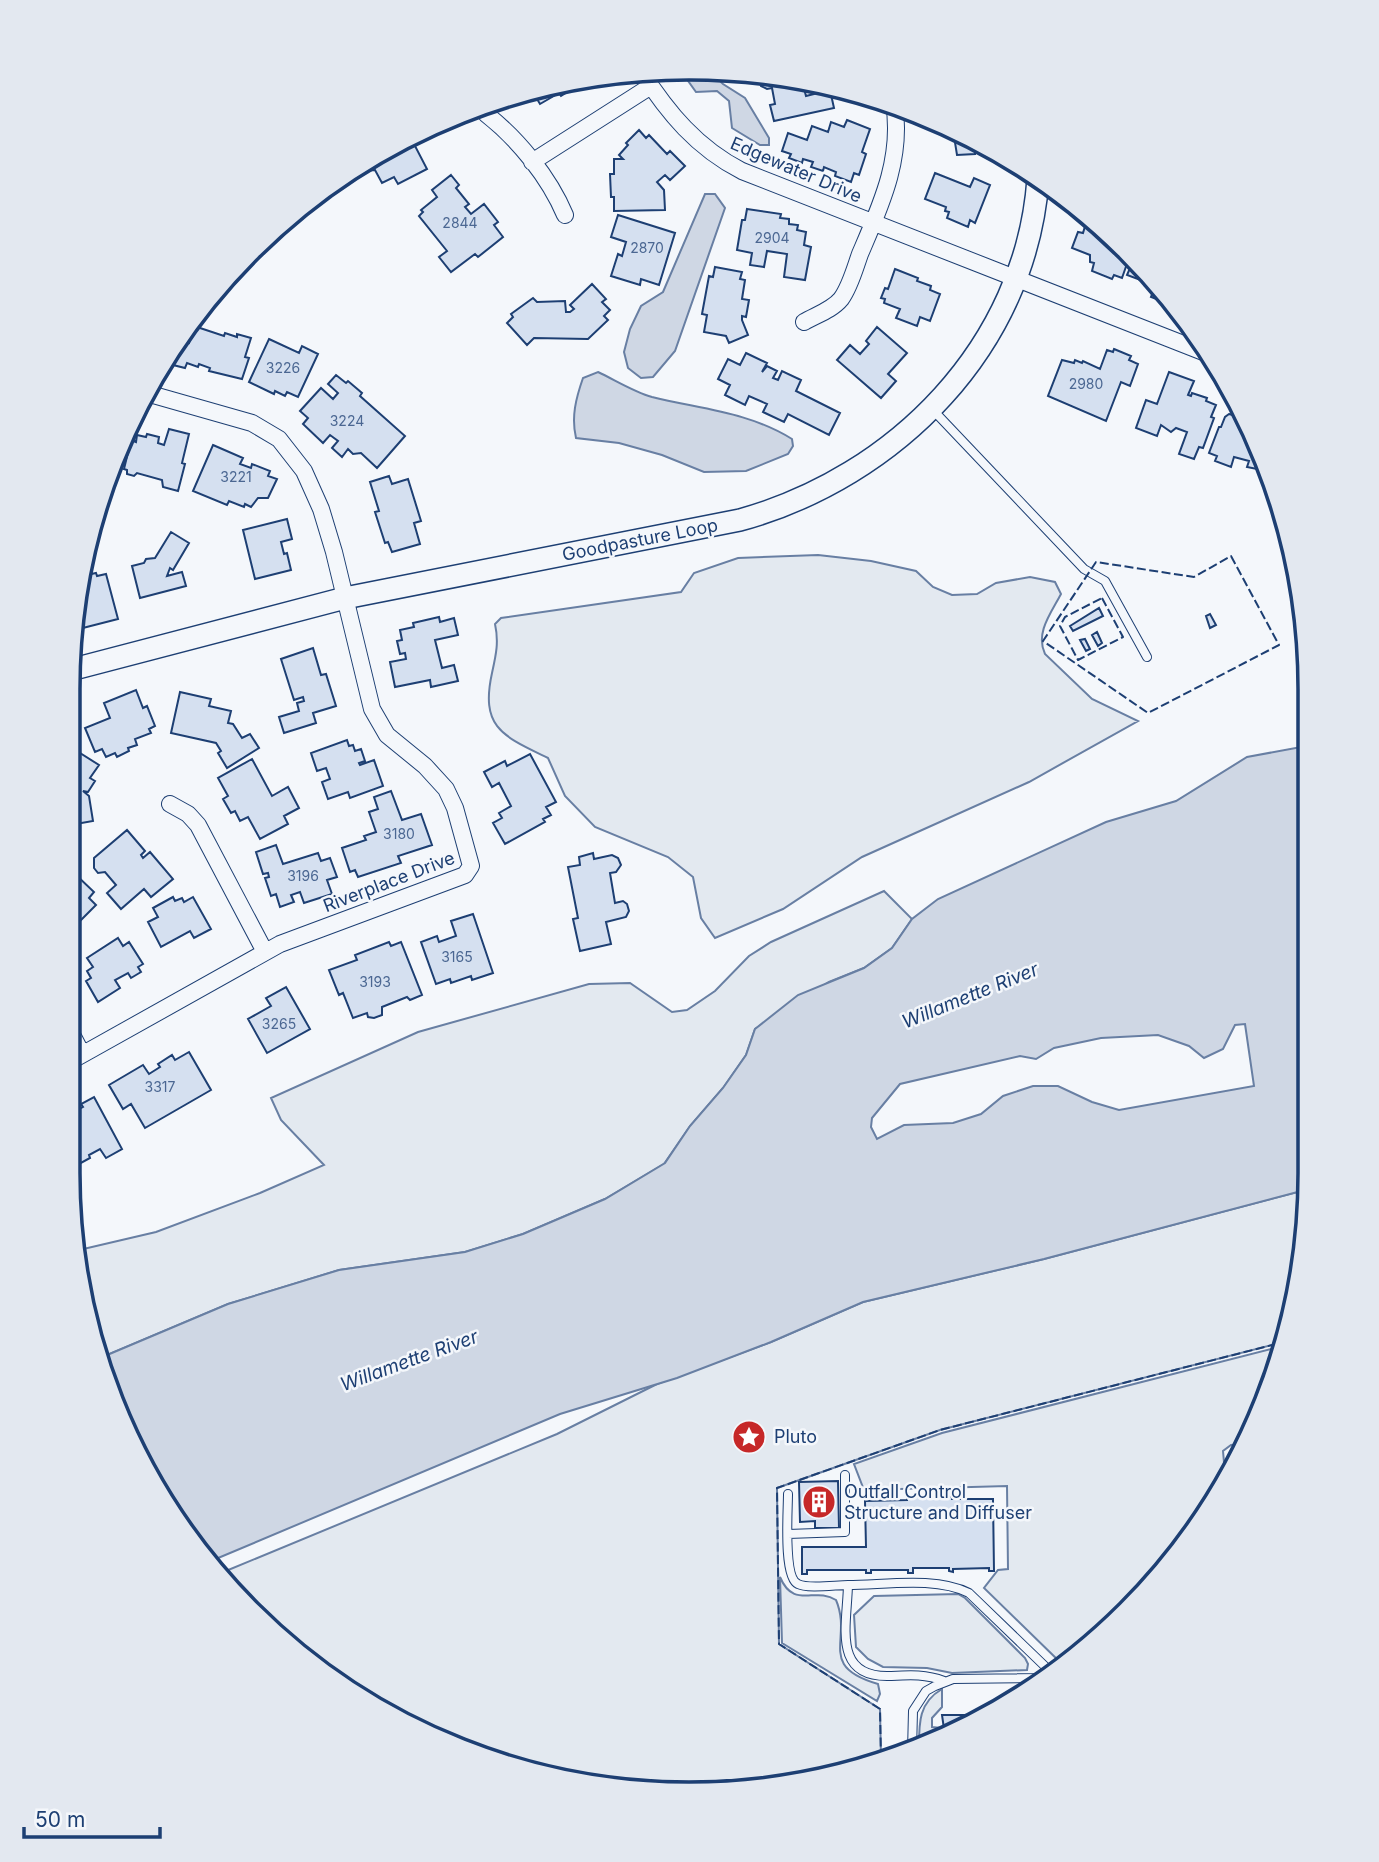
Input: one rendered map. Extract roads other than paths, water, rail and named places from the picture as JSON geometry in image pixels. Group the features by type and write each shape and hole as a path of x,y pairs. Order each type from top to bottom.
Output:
{"street":[{"name":"Edgewater Drive","path":"648,82 676,120 716,157 752,176 1194,349"},
{"path":"532,162 651,86"},
{"path":"488,115 532,162 558,198 565,215"},
{"name":"Edgewater Drive","path":"804,322 841,299 893,170 897,136 895,117"},
{"name":"Goodpasture Loop","path":"81,667 345,598 718,525 778,509 837,482 867,464 909,431 932,409 980,348 1014,280 1027,238 1036,189"},
{"path":"156,396 244,420 279,439 304,471 316,496 345,598"},
{"name":"Riverplace Drive","path":"80,1056 297,937 465,875 471,866 455,808 446,789 425,766 387,735 375,718 345,598"},
{"path":"170,804 188,814 198,825 265,953"}],"lane":[{"path":"932,409 1084,569 1105,581 1147,657"},
{"path":"788,1534 845,1532 845,1475"},
{"path":"788,1494 788,1569 796,1583 848,1586 937,1584 958,1587 969,1593 1045,1667"},
{"path":"848,1586 846,1648 853,1664 859,1670 879,1676 926,1675 944,1681 1029,1679"},
{"path":"912,1739 913,1711 926,1691 944,1681"}],"water":[{"path":"688,80 721,82 745,98 769,138 769,145 760,145 732,128 729,101 717,91 696,92"},
{"path":"705,194 715,194 725,208 675,351 653,377 641,378 628,368 624,352 630,329 641,306 663,292"},
{"path":"598,372 652,397 724,412 759,423 792,439 793,446 788,454 746,471 704,472 662,455 619,443 576,438 574,415 580,385 583,378"},
{"name":"Willamette River","path":"1298,748 1297,1192 1044,1259 863,1302 771,1342 677,1378 560,1414 218,1558 206,1543 183,1511 143,1442 109,1354 228,1304 339,1270 465,1252 523,1234 605,1199 665,1163 690,1126 723,1088 746,1055 755,1029 798,995 864,968 892,948 912,919 938,899 1106,822 1176,801 1247,757","holes":["1245,1024 1254,1086 1119,1110 1092,1102 1058,1086 1033,1086 1003,1096 981,1114 953,1123 904,1125 877,1139 871,1127 872,1118 900,1084 1020,1056 1036,1059 1054,1048 1101,1038 1158,1035 1189,1046 1204,1058 1223,1049 1235,1025"]}],"place":[{"name":"Pluto","path":"749,1437"},
{"name":"Outfall Control Structure and Diffuser","path":"819,1502"}]}
